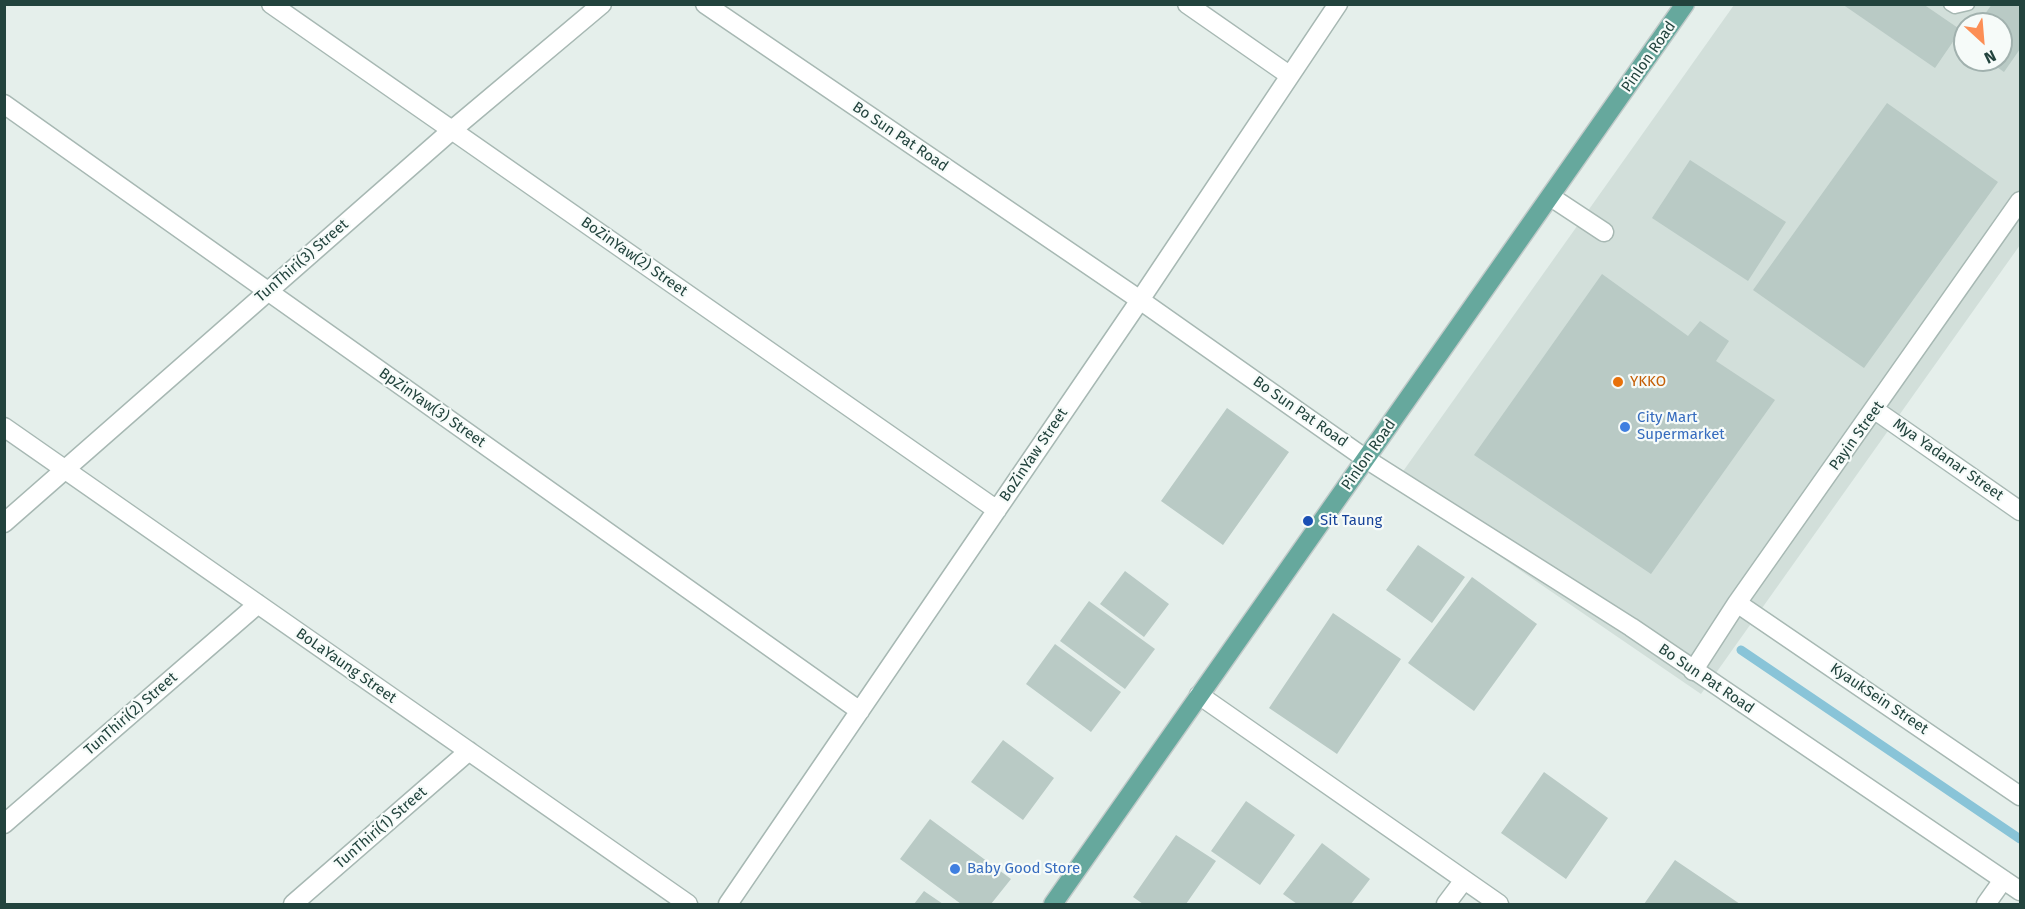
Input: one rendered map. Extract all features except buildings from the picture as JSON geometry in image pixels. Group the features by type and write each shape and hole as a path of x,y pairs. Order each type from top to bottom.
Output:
{"main road":[{"name":"Pinlon Road","path":"1053,904 1685,4"}],"street":[{"name":"BoZinYaw(2) Street","path":"271,4 997,510"},
{"name":"TunThiri(3) Street","path":"4,523 452,130 602,4"},
{"path":"1187,4 1289,75"},
{"name":"BoZinYaw Street","path":"728,904 1140,300 1338,4"},
{"name":"Bo Sun Pat Road","path":"710,6 1140,300 1366,459 1630,627 2020,891"},
{"name":"BpZinYaw(3) Street","path":"4,104 860,711"},
{"path":"1551,197 1604,232"},
{"name":"Payin Street","path":"1692,671 1737,603 2020,201"},
{"name":"Mya Yadanar Street","path":"1875,410 2020,511"},
{"name":"BoLaYaung Street","path":"4,427 688,904"},
{"name":"KyaukSein Street","path":"1737,603 2020,796"},
{"name":"TunThiri(2) Street","path":"4,824 258,604"},
{"path":"1199,695 1499,904"},
{"name":"TunThiri(1) Street","path":"293,904 469,752"},
{"path":"1986,904 2003,879"},
{"path":"1446,904 1464,880"}],"lane":[{"path":"1950,4 1955,7 1968,4"}],"shaded area":[{"path":"1734,5 2020,5 2020,245 1701,694 1394,484"}],"waterway":[{"path":"1741,650 2020,839"}],"place":[{"name":"YKKO","path":"1618,382"},
{"name":"City Mart Supermarket","path":"1625,427"},
{"name":"Sit Taung","path":"1308,521"},
{"name":"Baby Good Store","path":"955,869"}]}
